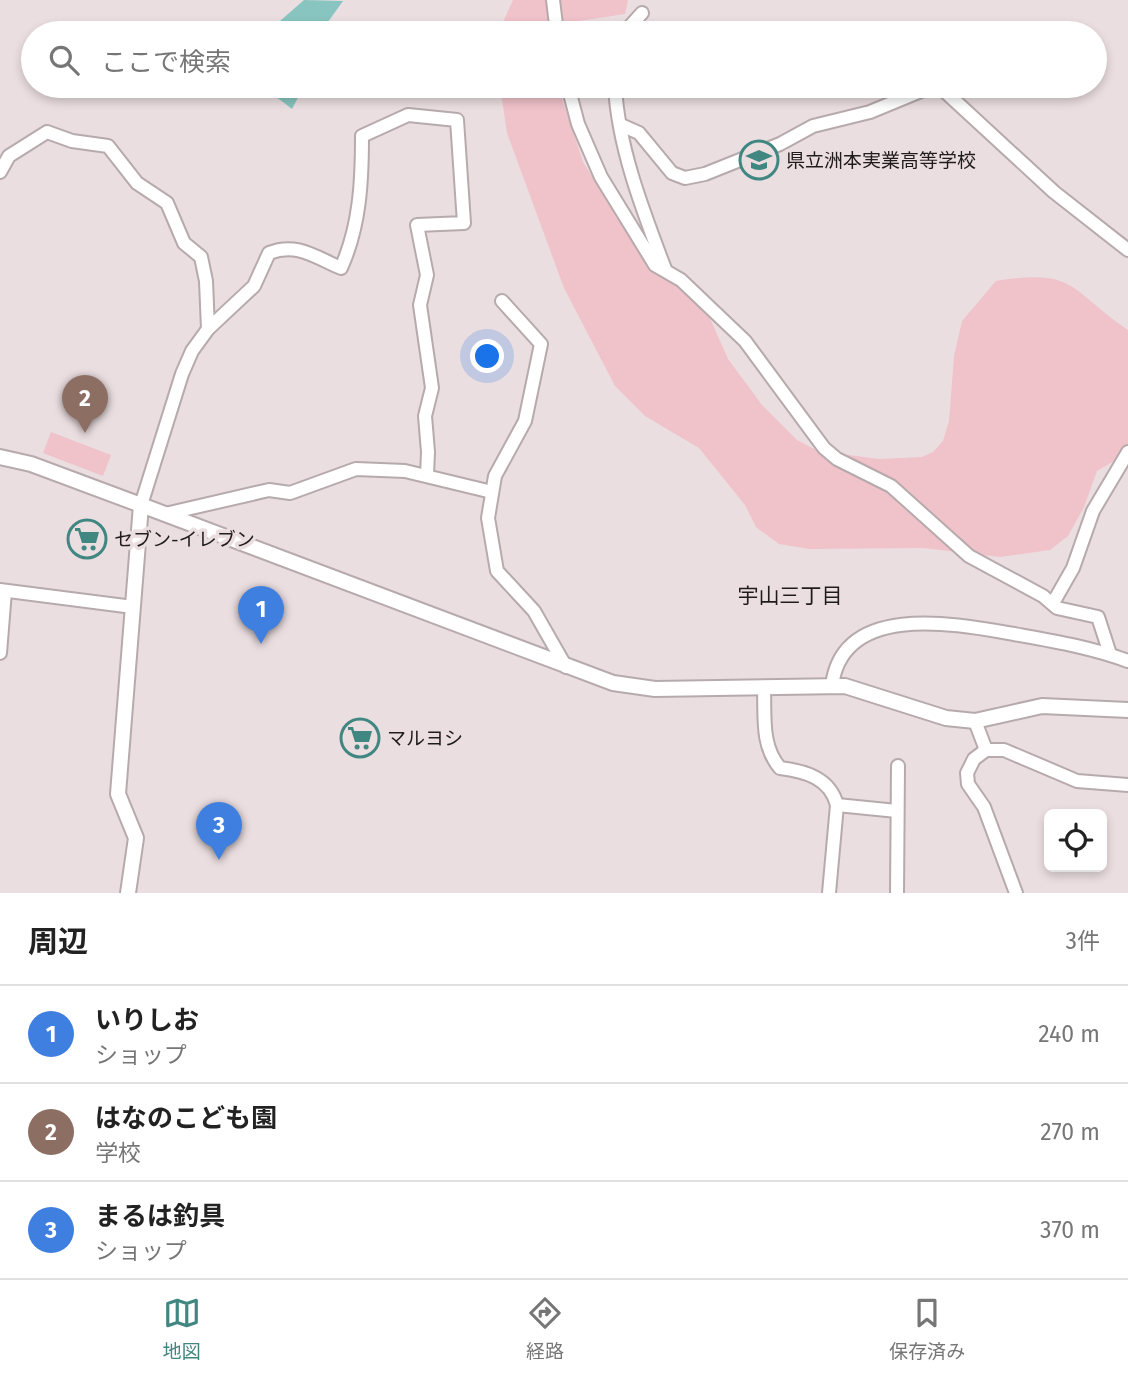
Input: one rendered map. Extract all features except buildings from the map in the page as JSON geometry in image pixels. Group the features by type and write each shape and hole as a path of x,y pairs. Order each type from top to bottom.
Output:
{"street":[{"path":"553,0 556,21"},
{"path":"635,21 642,13"},
{"path":"571,98 578,124 601,177 655,265 665,269 720,314 745,341 824,448 837,458 891,486 970,556 1053,603 1056,608 1098,617 1110,654"},
{"path":"615,98 616,113 639,200 665,269"},
{"path":"621,125 639,132 673,173 685,178 705,174 768,149 813,126 870,112 904,98"},
{"path":"952,98 1054,192 1128,250"},
{"path":"128,893 136,838 118,794 141,505 182,374 208,329 254,286 269,253 284,247 300,248 341,268 352,245 354,224 362,199 362,136 408,115 457,120 464,223 417,225 427,275 421,305 432,388 425,416 427,475"},
{"path":"0,172 9,156 47,132 72,141 107,146 137,183 167,202 184,243 201,257 206,281 208,329"},
{"path":"502,301 541,345 525,421 495,476 488,518 497,571 534,611 566,667"},
{"path":"1053,603 1073,568 1093,511 1128,452"},
{"path":"0,457 31,464 566,667 613,682 655,689 832,686 866,690 946,718 975,721 1042,706 1128,710"},
{"path":"165,514 269,490 290,493 356,469 385,468 427,475 449,484 492,492"},
{"path":"0,653 2,591 133,607"},
{"path":"832,686 837,664 857,640 894,625 920,622 961,624 1072,643 1128,661"},
{"path":"764,689 766,743 772,759 780,768 801,771 818,778 835,795 837,805 829,893"},
{"path":"975,721 986,750"},
{"path":"1016,893 984,807 968,784 967,773 974,759 986,750 1004,750 1077,781 1128,785"},
{"path":"897,893 898,766"},
{"path":"837,805 897,811"}],"shaded area":[{"path":"513,0 628,0 625,14 579,21 503,21"},
{"path":"502,98 562,98 583,162 651,269 680,285 708,314 728,359 762,405 797,440 818,451 879,459 922,457 933,452 943,441 949,421 954,356 962,321 996,281 1042,278 1058,280 1082,293 1128,330 1128,453 1097,471 1084,507 1068,536 1050,550 1000,557 923,548 809,549 779,544 756,527 745,505 699,448 645,416 615,386 564,288 507,133"},
{"path":"51,432 111,455 103,476 43,453"}],"water":[{"path":"304,0 343,1 329,21 280,21"},
{"path":"278,98 298,98 292,109"}],"place":[{"name":"県立洲本実業高等学校","path":"759,160"},
{"name":"はなのこども園","path":"85,433"},
{"name":"セブン-イレブン","path":"87,539"},
{"name":"いりしお","path":"261,644"},
{"name":"マルヨシ","path":"360,738"},
{"name":"まるは釣具","path":"219,860"}],"district":[{"name":"宇山三丁目","path":"790,596"}]}
